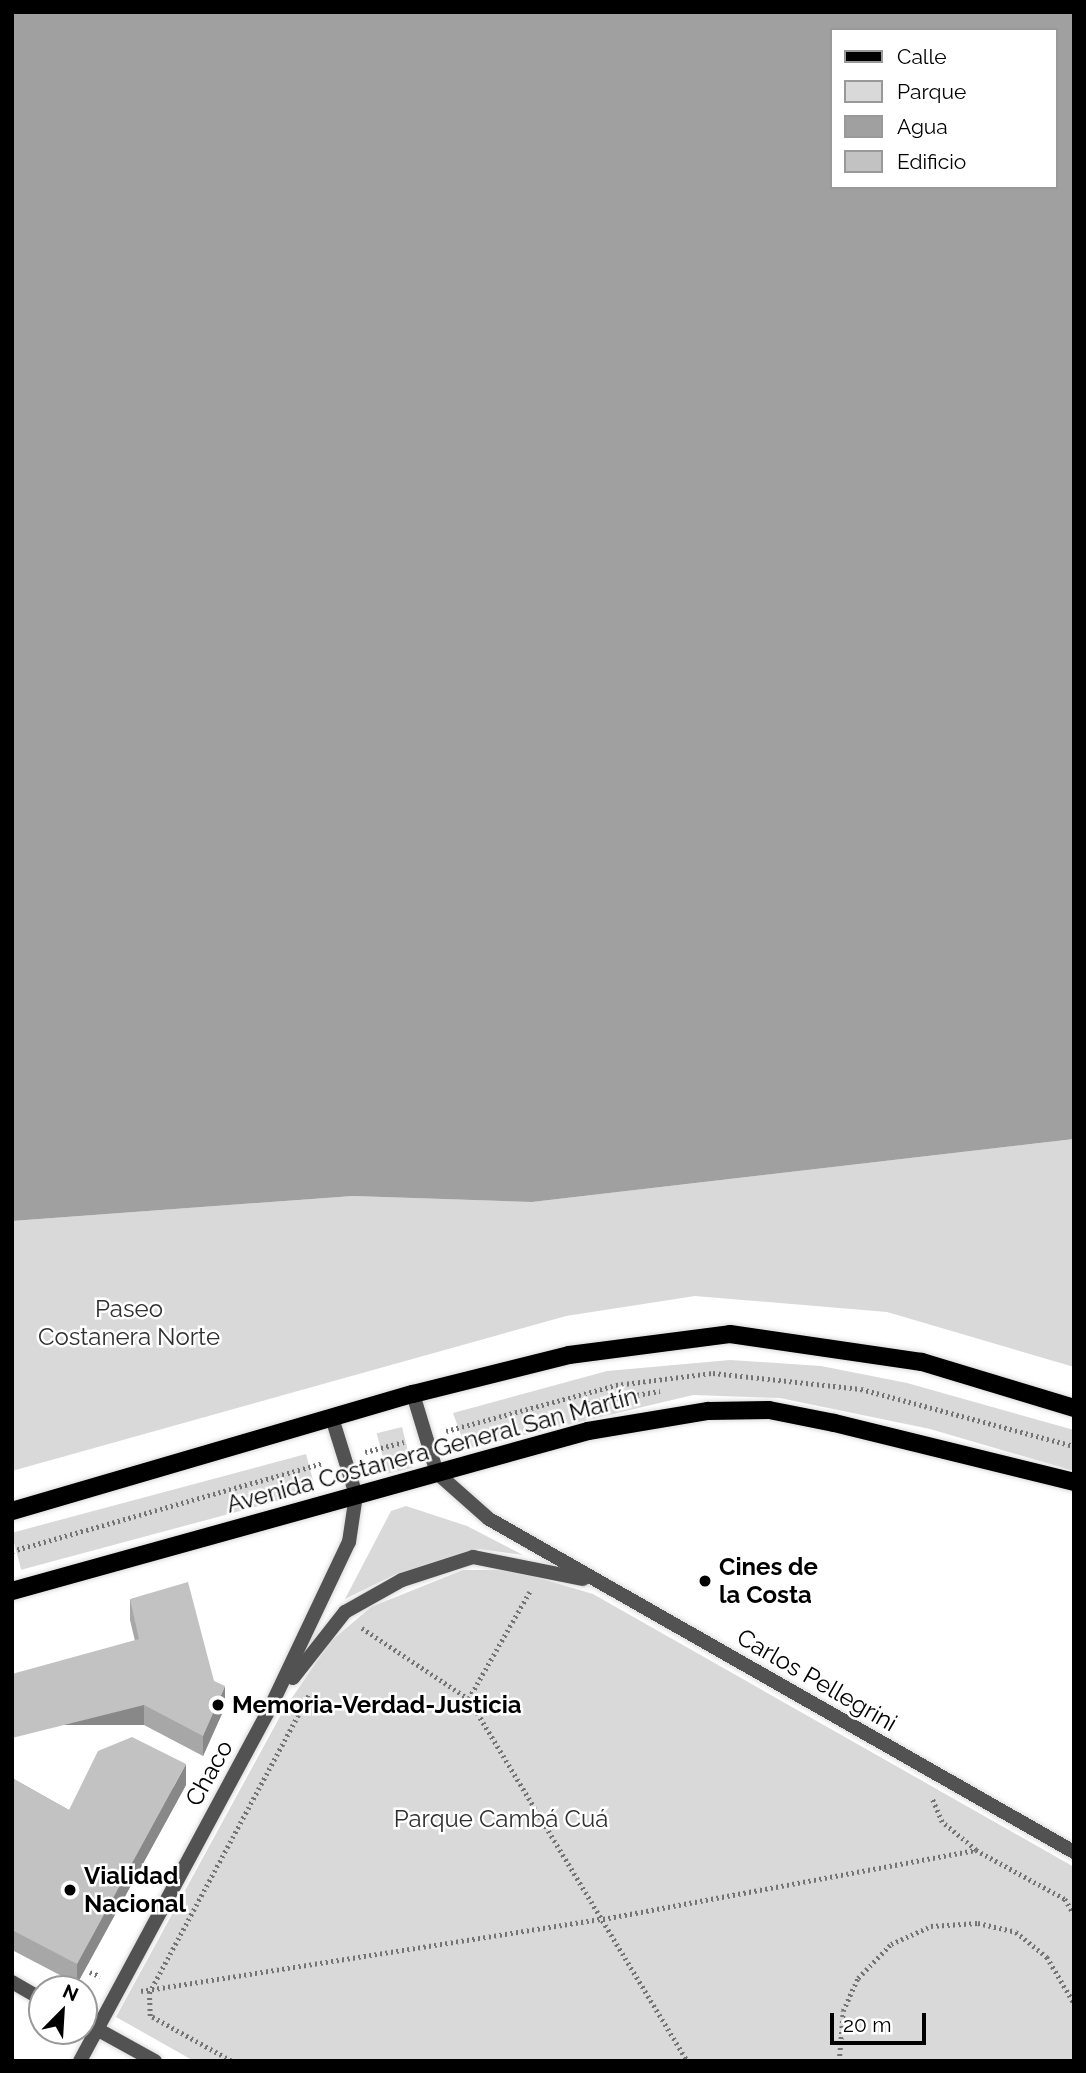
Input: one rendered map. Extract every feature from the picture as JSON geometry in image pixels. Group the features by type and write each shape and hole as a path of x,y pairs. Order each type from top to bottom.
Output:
{"main road":[{"name":"Avenida Costanera General San Martín","path":"12,1511 412,1394 569,1355 730,1334 922,1362 1074,1408"},
{"name":"Avenida Costanera General San Martín","path":"12,1591 356,1494 652,1417 769,1410 1074,1482"}],"street":[{"path":"412,1394 437,1473"},
{"name":"Chaco","path":"98,2013 271,1706 329,1593 349,1542 356,1494 332,1418"},
{"name":"Carlos Pellegrini","path":"437,1473 489,1519 1074,1852"},
{"path":"271,1706 345,1612 402,1580 473,1557 604,1586"},
{"path":"12,1982 28,1991"},
{"path":"98,2029 155,2061"}],"path":[{"path":"469,1699 536,1582"},
{"path":"345,1612 358,1625 469,1699 687,2061"},
{"path":"351,1631 364,1618"},
{"path":"231,2061 150,2016 149,1993 317,1680"},
{"path":"930,1794 943,1822 976,1850 1074,1903"},
{"path":"149,1993 603,1919 976,1850"},
{"path":"1065,1899 1074,1914"},
{"path":"839,2061 843,2011 858,1978 891,1944 931,1926 978,1923 1022,1936 1047,1957 1074,2003"}],"green space":[{"name":"Paseo Costanera Norte","path":"1074,1139 1074,1367 887,1312 695,1296 566,1316 12,1471 12,1221 353,1196 532,1202"},
{"path":"730,1360 821,1366 907,1383 1074,1430 1074,1471 930,1429 780,1398 693,1395 466,1449 453,1413 607,1371"},
{"path":"402,1427 412,1468 387,1474 377,1433"},
{"path":"306,1454 316,1491 21,1570 12,1533"},
{"path":"406,1506 467,1526 523,1555 479,1549 394,1575 345,1599 391,1511"},
{"name":"Parque Cambá Cuá","path":"463,1570 512,1570 593,1594 1074,1867 1074,2061 194,2061 116,2017 283,1711 330,1642 371,1607"}],"water":[{"path":"12,12 1074,12 1074,1139 532,1202 353,1196 12,1221"}],"building":[{"path":"188,1582 214,1681 225,1686 203,1736 144,1705 12,1738 12,1674 139,1639 130,1599"},
{"name":"Vialidad Nacional","path":"132,1737 186,1764 77,1964 12,1930 12,1778 69,1810 98,1751"}],"place":[{"name":"Cines de la Costa","path":"705,1581"},
{"name":"Memoria-Verdad-Justicia","path":"218,1705"},
{"name":"Vialidad Nacional","path":"70,1890"}]}
